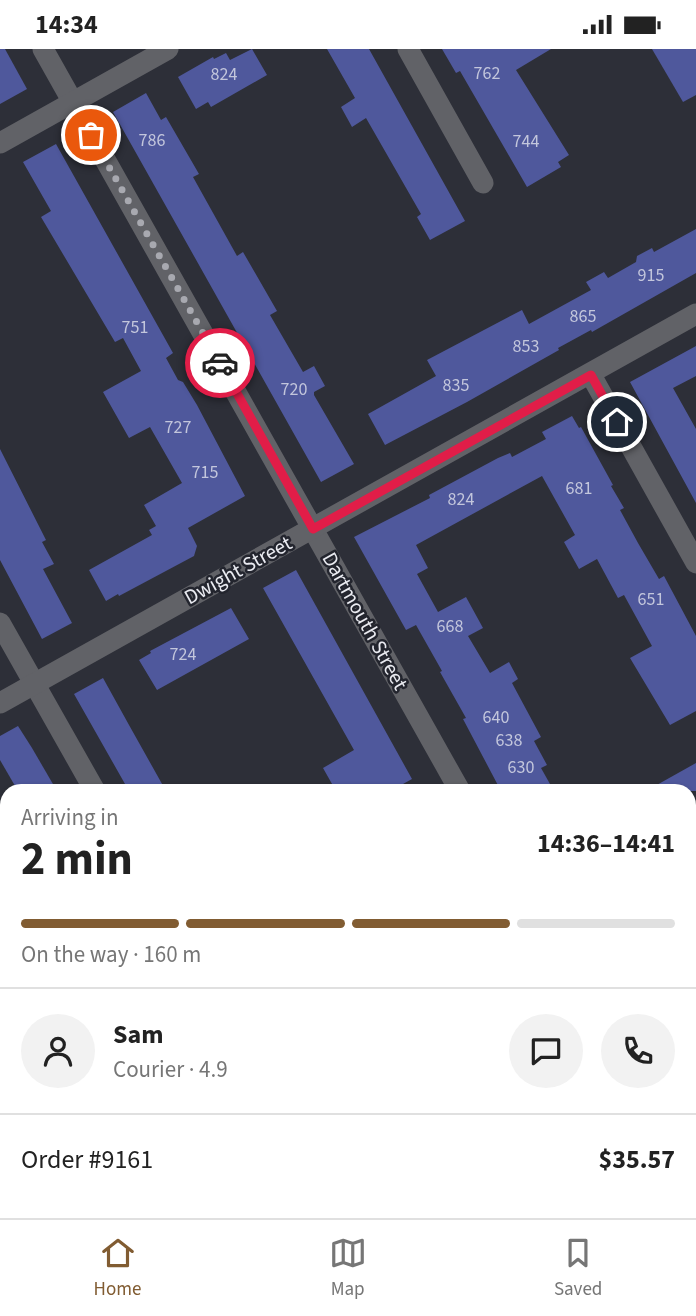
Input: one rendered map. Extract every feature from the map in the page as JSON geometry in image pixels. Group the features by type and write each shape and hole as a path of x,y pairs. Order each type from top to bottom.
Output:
{"street":[{"name":"Dartmouth Street","path":"43,49 456,784"},
{"path":"0,143 168,49"},
{"path":"408,49 483,183"},
{"name":"Dwight Street","path":"0,702 591,375 696,314"},
{"path":"591,375 696,563"},
{"path":"0,622 91,784"}],"building":[{"path":"0,49 5,49 27,89 0,104"},
{"path":"252,49 267,75 211,107 208,102 196,109 178,77 213,57 214,59 226,53 230,60"},
{"path":"327,49 369,49 465,221 430,240 417,217 421,214 366,118 352,127 341,107 355,98"},
{"path":"442,49 551,49 516,70 569,155 558,162 561,167 527,187 460,71 456,73"},
{"path":"652,49 696,49 696,95 683,102"},
{"path":"146,93 161,120 166,117 199,174 193,177 237,256 243,252 277,311 270,315 303,372 314,366 325,386 314,392 314,395 354,464 321,482 113,112"},
{"path":"56,144 173,353 166,358 197,405 245,496 188,528 197,546 194,556 106,601 89,570 152,535 149,530 156,526 144,505 182,483 150,427 129,438 103,392 141,371 123,338 115,342 41,217 51,211 23,162"},
{"path":"696,229 696,273 385,445 368,414 436,376 427,360 522,310 529,324 591,290 586,282 604,272 608,278 636,262 637,256 652,248 654,252"},
{"path":"696,346 696,376 673,388 696,429 696,503 630,382"},
{"path":"572,416 579,428 581,427 613,485 611,486 624,508 620,510 638,543 659,579 664,576 696,636 696,711 670,725 630,658 652,646 624,595 618,598 597,559 579,569 564,542 575,535 542,476 416,545 428,568 417,574 438,612 466,597 483,628 468,636 490,673 509,662 518,679 512,683 541,737 534,741 547,765 541,768 550,784 497,784 463,719 466,718 440,672 442,671 416,625 406,630 354,537 430,498 429,495 498,458 510,453 512,457 546,439 542,432"},
{"path":"0,449 46,540 42,542 54,564 43,569 72,623 42,639 0,560"},
{"path":"296,570 412,779 403,784 332,784 323,768 354,750 263,588"},
{"path":"231,608 249,639 157,690 139,660 151,653 150,651"},
{"path":"103,678 162,784 125,784 74,694"},
{"path":"18,726 53,784 14,784 0,760 0,736"},
{"path":"696,763 696,784 658,784"}],"way so far":[{"path":"91,135 220,363"}],"route":[{"path":"220,363 313,529 591,375 617,422"}]}
